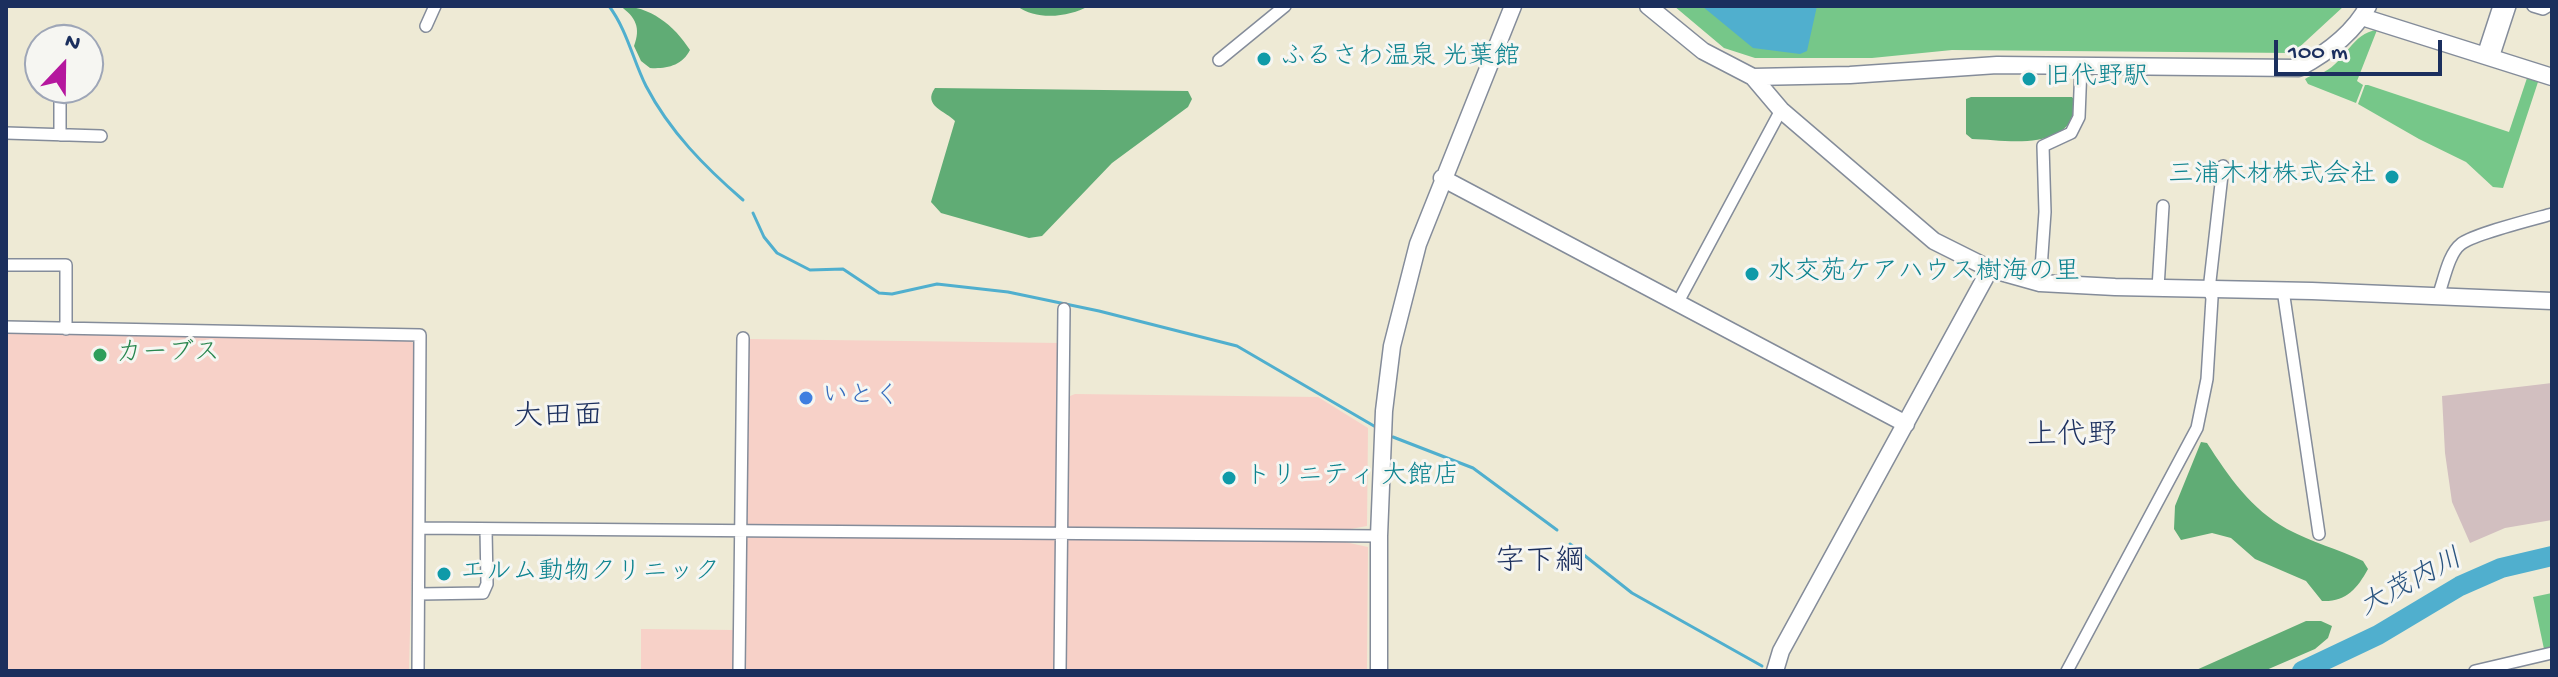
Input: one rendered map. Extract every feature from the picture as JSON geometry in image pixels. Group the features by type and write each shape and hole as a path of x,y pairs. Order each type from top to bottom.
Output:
{"street":[{"path":"426,26 435,6"},
{"path":"1219,60 1285,6"},
{"path":"1379,671 1379,536 1384,411 1392,346 1418,244 1513,6"},
{"path":"1648,6 1703,51 1753,77 1781,110 1934,241 1990,269 2040,283 2552,301"},
{"path":"2488,56 2499,6"},
{"path":"2488,56 2510,6"},
{"path":"2533,6 2543,9 2548,6"},
{"path":"1753,77 1850,75 1997,65 2299,68 2326,53 2365,11 2552,77"},
{"path":"2040,283 2045,212 2043,146 2071,133 2079,117 2081,66"},
{"path":"60,104 60,135"},
{"path":"1678,302 1781,110"},
{"path":"6,133 101,136"},
{"path":"2067,671 2197,428 2207,379 2212,298 2209,290 2223,166"},
{"path":"1442,178 1906,424"},
{"path":"2158,288 2163,206"},
{"path":"2438,296 2452,258 2462,243 2552,214"},
{"path":"6,265 66,265 66,329"},
{"path":"1775,671 1781,651 1990,269"},
{"path":"2283,290 2319,534"},
{"path":"1060,671 1064,309"},
{"path":"6,327 420,335 418,671"},
{"path":"739,671 743,338"},
{"path":"419,528 1379,536"},
{"path":"419,594 483,593 487,584 486,529"},
{"path":"2475,671 2552,653"}],"shaded area":[{"path":"6,332 408,338 417,347 409,671 6,671"},
{"path":"749,339 1061,343 1058,530 747,527"},
{"path":"2552,383 2552,520 2505,528 2470,543 2452,502 2442,396"},
{"path":"1070,396 1318,397 1368,428 1367,526 1340,531 1067,530"},
{"path":"747,534 1053,539 1057,542 1056,671 746,671"},
{"path":"1067,540 1300,540 1345,542 1368,547 1367,671 1066,671"},
{"path":"641,629 735,630 735,671 641,671"}],"green space":[{"path":"620,6 641,9 669,25 690,50 687,55 673,65 650,68 641,61 634,46 636,23"},
{"path":"1017,6 1089,6 1053,16 1034,14"},
{"path":"1674,6 2344,6 2293,53 1952,50 1872,58 1755,58 1724,48"},
{"path":"2377,30 2357,81 2363,85 2356,103 2308,84 2305,79 2332,67 2361,36"},
{"path":"2527,78 2538,82 2503,188 2493,187 2466,162 2358,104 2365,85 2368,85 2509,132"},
{"path":"935,88 1188,91 1192,99 1188,107 1112,163 1042,236 1029,238 941,213 931,202 955,121 933,104 931,99"},
{"path":"2072,97 2077,103 2072,119 2063,130 2050,137 2003,141 1972,139 1966,134 1966,99"},
{"path":"2201,442 2207,443 2242,491 2274,521 2296,534 2363,561 2368,569 2360,583 2344,597 2322,601 2306,581 2255,559 2231,538 2212,533 2181,540 2174,529 2175,506"},
{"path":"2552,593 2552,647 2544,649 2533,597"},
{"path":"2306,621 2321,621 2332,626 2328,638 2315,649 2264,671 2194,671"}],"water":[{"path":"1702,6 1817,6 1807,51 1800,54 1753,48"}],"waterway":[{"path":"609,6 646,86 666,119 702,162 743,200"},
{"path":"753,213 764,237 777,253 810,270 843,269 879,293 892,294 937,284 1008,292 1237,346 1374,426"},
{"path":"1393,437 1473,468 1557,530"},
{"path":"1570,544 1632,593 1762,666"},
{"name":"大茂内川","path":"2302,671 2378,635 2460,586 2501,568 2552,556"}],"place":[{"name":"ふるさわ温泉 光葉館","path":"1264,59"},
{"name":"旧代野駅","path":"2029,79"},
{"name":"三浦木材株式会社","path":"2392,177"},
{"name":"水交苑ケアハウス樹海の里","path":"1752,274"},
{"name":"カーブス","path":"100,355"},
{"name":"いとく","path":"806,398"},
{"name":"トリニティ 大館店","path":"1229,478"},
{"name":"エルム動物クリニック","path":"444,574"}],"district":[{"name":"大田面","path":"558,419"},
{"name":"上代野","path":"2072,438"},
{"name":"字下綱","path":"1540,564"}]}
